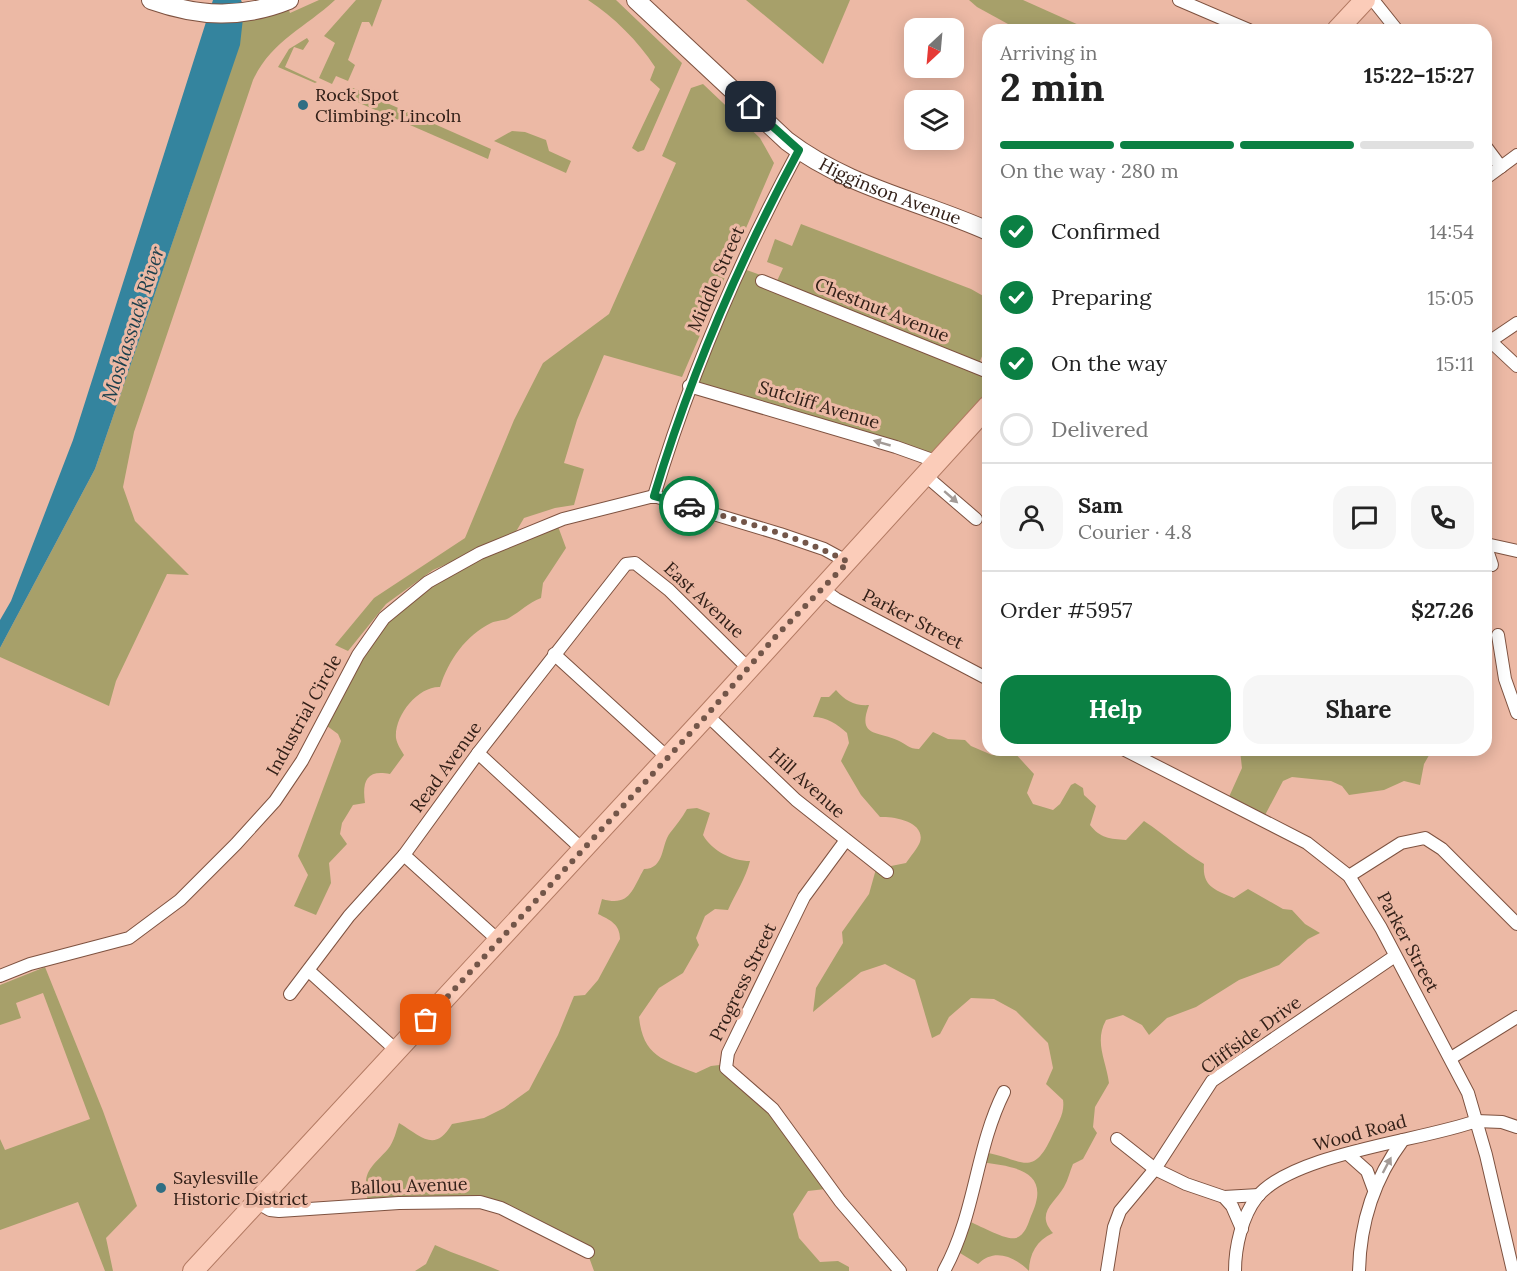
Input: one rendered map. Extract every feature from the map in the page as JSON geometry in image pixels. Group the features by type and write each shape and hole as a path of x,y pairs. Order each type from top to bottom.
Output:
{"main road":[{"path":"1343,24 1365,0"},
{"path":"193,1271 848,562 982,413"}],"street":[{"path":"151,0 176,9 208,14 243,14 289,0"},
{"name":"Higginson Avenue","path":"636,0 799,150 858,182 982,229"},
{"path":"1179,0 1235,24"},
{"path":"1372,0 1392,24"},
{"name":"Middle Street","path":"654,496 689,386 768,206 799,150"},
{"path":"1492,155 1501,167"},
{"path":"1492,174 1517,155"},
{"name":"Chestnut Avenue","path":"762,280 982,370"},
{"path":"1492,338 1517,323"},
{"path":"1492,344 1517,366"},
{"name":"Sutcliff Avenue","path":"689,386 896,447 932,469"},
{"path":"932,469 976,519"},
{"path":"654,496 780,534 824,549 848,562"},
{"name":"Industrial Circle","path":"0,976 30,964 129,938 162,916 180,900 275,801 302,761 372,633 407,597 454,566 504,543 594,509 654,496"},
{"path":"1492,547 1517,551"},
{"name":"Read Avenue","path":"290,994 350,916 404,855 554,654 626,564 632,562"},
{"name":"East Avenue","path":"632,562 669,590 749,669"},
{"name":"Parker Street","path":"822,590 982,676"},
{"path":"1498,635 1505,679 1517,713"},
{"path":"554,654 667,757"},
{"name":"Hill Avenue","path":"707,715 796,800 887,872"},
{"path":"478,753 582,849"},
{"name":"Parker Street","path":"1137,756 1307,843 1349,876 1370,908 1468,1094 1513,1271"},
{"path":"1349,876 1401,843 1425,838 1442,849 1517,924"},
{"name":"Progress Street","path":"846,840 804,897 725,1059 726,1068 773,1109 840,1201 900,1271"},
{"path":"404,855 498,940"},
{"name":"Cliffside Drive","path":"1107,1271 1114,1227 1120,1211 1155,1169 1212,1081 1395,957"},
{"path":"309,971 397,1052"},
{"path":"1451,1058 1517,1017"},
{"path":"944,1271 969,1215 986,1132 1004,1092"},
{"name":"Wood Road","path":"1117,1139 1155,1169 1186,1184 1224,1197 1259,1195 1296,1171 1476,1121 1502,1122 1517,1127"},
{"path":"1359,1271 1362,1236 1374,1190 1403,1140"},
{"path":"1348,1155 1367,1171 1374,1190"},
{"path":"1235,1271 1242,1229 1259,1195"},
{"path":"1224,1197 1232,1206 1242,1229"},
{"name":"Ballou Avenue","path":"258,1203 279,1211 399,1203 480,1202 501,1208 588,1252"}],"shaded area":[{"path":"241,0 244,9 285,1 290,13 319,0 335,0 279,44 253,80 134,432 123,487 135,521 189,575 167,574 116,681 109,706 0,657 0,648 95,469 192,185"},
{"path":"356,0 382,0 372,27 369,22 362,22 348,60 355,65 348,81 336,76 332,84 319,78 335,43 324,36"},
{"path":"588,0 616,0 682,63 644,150 638,152 632,148 660,89 650,80 655,67 625,30"},
{"path":"746,0 850,0 823,64"},
{"path":"969,0 1023,0 1077,24 1008,24"},
{"path":"307,38 309,41 303,50 294,47 285,67 317,82 315,83 278,67 289,49"},
{"path":"703,84 760,138 774,163 682,377 604,355 577,420 564,463 584,469 574,505 555,508 524,518 514,535 556,521 566,548 543,583 541,598 509,618 491,623 474,634 453,658 440,687 424,691 409,704 396,729 396,738 404,755 390,774 376,773 367,779 364,789 365,803 353,805 342,823 340,834 347,844 329,863 331,883 316,915 294,906 308,875 298,856 341,741 338,734 323,723 368,637 474,552 433,570 386,604 348,651 335,645 374,598 465,538 514,420 543,363 609,314 676,163 662,156 691,88"},
{"path":"353,88 491,149 488,159 348,98"},
{"path":"512,131 525,132 546,140 549,151 571,161 566,173 494,141"},
{"path":"801,224 971,289 982,295 982,356 980,361 982,362 982,413 938,462 689,386 741,268 777,281 783,268 767,262 775,239 792,246"},
{"path":"836,690 851,702 869,705 866,715 867,728 913,748 919,749 933,732 948,739 965,740 971,746 982,751 982,756 1018,756 1034,774 1027,793 1033,804 1053,810 1060,804 1071,785 1075,783 1083,788 1084,795 1096,806 1090,825 1102,835 1126,840 1144,821 1204,864 1205,878 1216,890 1234,898 1248,889 1283,909 1292,910 1305,924 1320,933 1308,939 1279,965 1239,980 1196,1007 1167,1018 1149,1035 1142,1025 1123,1015 1106,1020 1101,1044 1109,1083 1095,1107 1093,1127 1097,1133 1083,1159 1073,1164 1064,1187 1048,1208 1046,1220 1053,1233 1035,1248 1030,1259 1029,1271 1017,1261 1004,1256 991,1256 978,1264 955,1250 968,1221 999,1235 1012,1238 1019,1237 1027,1226 1036,1201 1037,1189 1034,1180 1018,1169 981,1162 983,1152 1025,1163 1032,1162 1045,1150 1063,1109 1063,1100 1046,1084 1053,1068 1048,1043 1016,1011 994,999 971,998 949,1017 940,1034 932,1038 915,980 885,964 861,972 813,1012 816,988 843,943 842,932 869,894 876,869 906,863 919,845 921,835 914,825 908,822 880,817 861,795 841,761 849,743 847,733 823,718 813,717 821,697 829,697"},
{"path":"1241,756 1429,756 1424,764 1420,785 1404,781 1384,790 1349,795 1342,786 1331,781 1292,777 1283,781 1264,817 1228,799 1242,768"},
{"path":"697,808 710,813 703,835 712,846 730,857 750,861 728,910 715,909 705,916 696,938 699,945 683,973 659,988 639,1017 641,1030 650,1048 657,1055 696,1073 711,1066 728,1064 834,1188 808,1191 793,1214 799,1238 820,1262 838,1261 849,1267 849,1271 594,1271 586,1249 474,1198 368,1202 367,1177 372,1167 390,1146 399,1123 421,1137 434,1140 446,1133 452,1124 484,1118 504,1108 529,1090 558,1035 574,996 585,995 598,980 620,939 616,926 598,914 602,899 619,901 629,895 644,869 651,868 659,861 667,838 687,809"},
{"path":"45,967 103,1111 137,1206 106,1238 113,1271 105,1271 78,1202 0,1230 0,1139 5,1150 90,1119 43,993 16,1003 21,1018 0,1025 0,985"},
{"path":"435,1245 500,1271 415,1271 426,1264"}],"water":[{"name":"Moshassuck River","path":"213,0 241,0 244,9 240,45 95,469 0,648 0,620 11,601 73,440"}],"way so far":[{"path":"426,1020 749,669 777,635 848,562 824,549 689,506"}],"place":[{"name":"Rock Spot Climbing: Lincoln","path":"303,105"},
{"name":"Saylesville Historic District","path":"161,1188"}],"route":[{"path":"689,506 654,496 674,429 695,370 722,306 768,206 799,150 751,107"}]}
